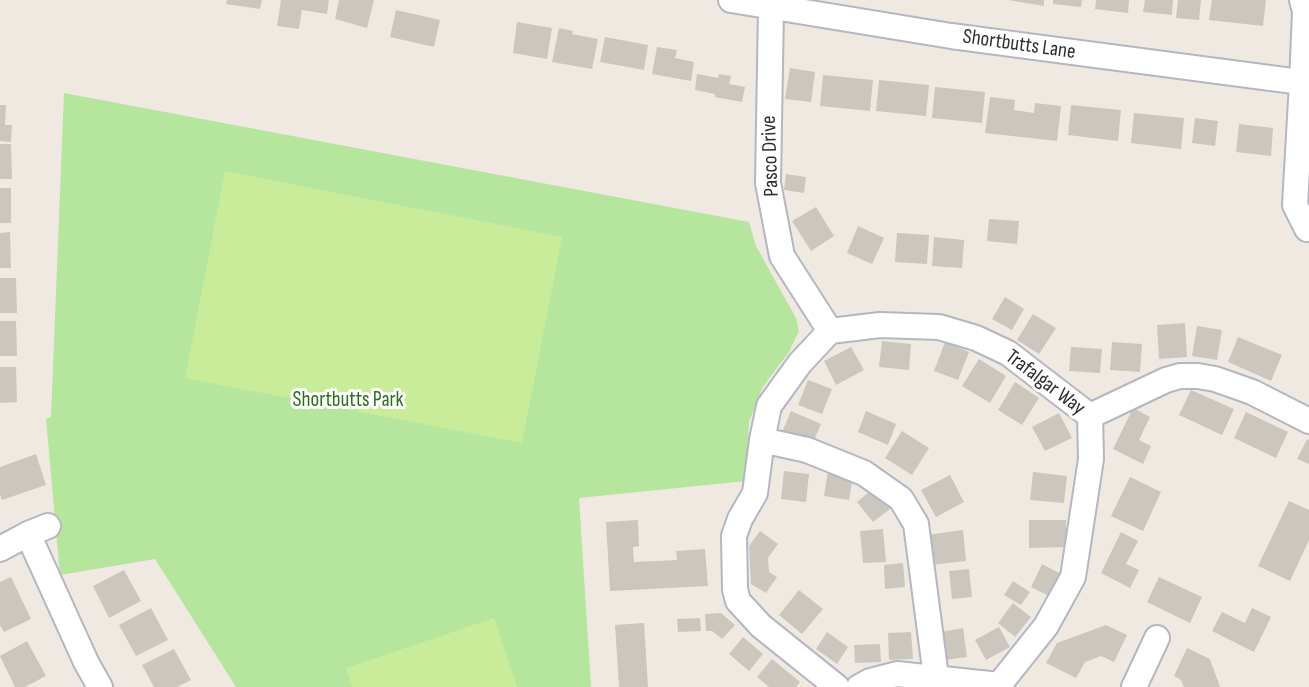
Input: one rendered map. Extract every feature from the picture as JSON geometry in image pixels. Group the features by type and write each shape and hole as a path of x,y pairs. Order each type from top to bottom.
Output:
{"street":[{"name":"Shortbutts Lane","path":"731,0 964,38 1306,83"},
{"path":"1303,0 1306,83 1294,205 1307,229"},
{"name":"Pasco Drive","path":"771,7 768,183 782,256 830,331"},
{"name":"Trafalgar Way","path":"830,331 880,325 909,325 939,327 976,338 1008,353 1090,416 1091,459 1073,577 1046,626 999,686 897,674 870,681 859,687"},
{"path":"830,331 800,363 769,406 755,493 734,536 735,589 738,601 761,626 837,687"},
{"path":"1090,416 1166,380 1180,376 1198,376 1252,392 1309,421"},
{"path":"762,440 807,450 864,474 901,499 916,524 936,677"},
{"path":"0,549 38,530 86,662 100,687"},
{"path":"1134,687 1157,638"}],"green space":[{"name":"Shortbutts Park","path":"64,93 749,222 756,246 796,318 799,331 789,352 762,388 749,422 746,481 579,498 591,687 236,687 155,559 60,575 46,419 51,417"},
{"path":"225,171 562,237 522,443 185,378"},
{"path":"494,618 517,687 352,687 346,668"}],"building":[{"path":"227,0 262,0 260,9 226,4"},
{"path":"281,0 329,0 327,14 302,10 299,29 277,26"},
{"path":"339,0 374,0 367,28 335,19"},
{"path":"1008,0 1044,0 1044,6"},
{"path":"1053,0 1082,0 1081,7 1053,4"},
{"path":"1096,0 1129,0 1128,13 1095,9"},
{"path":"1145,0 1173,0 1172,15 1143,12"},
{"path":"1178,0 1201,0 1199,20 1176,18"},
{"path":"1212,0 1266,0 1263,26 1209,20"},
{"path":"396,10 440,20 434,47 390,37"},
{"path":"517,22 552,28 547,59 513,53"},
{"path":"559,28 573,31 572,34 598,39 592,69 552,62"},
{"path":"605,37 648,45 644,70 600,62"},
{"path":"657,47 677,50 675,58 694,62 691,81 652,74"},
{"path":"790,68 815,72 811,102 785,99"},
{"path":"697,74 718,78 719,74 731,76 729,84 745,87 742,102 695,90"},
{"path":"823,75 873,80 870,111 820,106"},
{"path":"879,80 929,85 926,116 876,111"},
{"path":"935,87 985,92 982,123 932,118"},
{"path":"990,97 1015,100 1014,110 1034,113 1035,103 1061,106 1057,141 985,133"},
{"path":"0,105 6,105 5,125 12,125 11,142 0,141"},
{"path":"1071,105 1121,110 1118,141 1068,135"},
{"path":"1134,113 1184,118 1181,149 1131,143"},
{"path":"1195,118 1218,121 1215,146 1192,143"},
{"path":"1239,124 1273,128 1271,156 1236,152"},
{"path":"0,144 11,144 12,179 0,179"},
{"path":"786,174 806,177 804,193 784,190"},
{"path":"0,188 11,188 11,223 0,223"},
{"path":"816,207 834,236 811,251 792,221"},
{"path":"989,219 1019,221 1017,244 987,241"},
{"path":"858,226 884,238 872,264 847,253"},
{"path":"10,232 11,268 0,268 0,233"},
{"path":"897,233 929,235 927,264 895,262"},
{"path":"934,237 964,240 962,268 932,266"},
{"path":"0,278 16,278 17,313 0,313"},
{"path":"1005,297 1024,309 1012,330 992,319"},
{"path":"1033,314 1056,328 1039,354 1017,340"},
{"path":"0,321 16,321 17,356 0,356"},
{"path":"1185,323 1187,357 1159,359 1157,325"},
{"path":"1197,326 1222,330 1217,360 1192,356"},
{"path":"1238,337 1282,355 1271,381 1228,362"},
{"path":"882,341 911,344 909,370 879,367"},
{"path":"945,342 969,352 958,380 934,371"},
{"path":"1112,342 1142,344 1140,372 1110,370"},
{"path":"851,347 864,370 836,385 824,361"},
{"path":"1071,347 1102,349 1100,373 1069,371"},
{"path":"979,359 1006,376 990,403 962,386"},
{"path":"0,367 16,367 17,402 0,403"},
{"path":"808,380 832,389 822,414 798,405"},
{"path":"1015,382 1039,398 1022,425 998,410"},
{"path":"1191,390 1234,409 1222,435 1179,415"},
{"path":"1133,408 1150,417 1139,440 1151,446 1143,464 1113,449"},
{"path":"791,411 821,424 812,445 782,432"},
{"path":"866,411 896,424 888,445 858,432"},
{"path":"1246,412 1288,432 1276,458 1234,438"},
{"path":"1059,413 1072,438 1045,451 1032,427"},
{"path":"902,431 929,448 912,475 885,458"},
{"path":"1307,439 1309,440 1309,464 1297,459"},
{"path":"36,454 46,485 2,500 0,467"},
{"path":"784,471 809,474 806,502 781,499"},
{"path":"828,471 853,476 849,500 824,496"},
{"path":"1033,472 1067,476 1064,503 1030,500"},
{"path":"950,475 964,502 936,517 921,490"},
{"path":"1130,477 1161,492 1143,531 1111,516"},
{"path":"874,488 890,509 873,522 857,502"},
{"path":"1289,501 1309,510 1309,540 1290,581 1258,566"},
{"path":"638,520 639,546 633,547 634,562 677,560 676,551 705,549 708,586 610,591 606,522"},
{"path":"1029,520 1066,520 1066,547 1029,548"},
{"path":"883,529 886,562 863,563 860,531"},
{"path":"963,530 966,561 930,565 927,535"},
{"path":"760,531 778,544 768,558 769,572 777,577 766,593 751,584 749,546"},
{"path":"1121,532 1138,541 1126,564 1139,570 1130,588 1101,573"},
{"path":"903,563 905,587 885,589 884,565"},
{"path":"1042,564 1063,575 1051,597 1031,587"},
{"path":"969,569 972,597 952,599 949,571"},
{"path":"124,570 141,601 109,618 93,586"},
{"path":"11,577 31,619 4,632 0,625 0,582"},
{"path":"1159,577 1202,597 1190,623 1147,602"},
{"path":"1013,581 1030,592 1021,605 1004,595"},
{"path":"799,590 823,609 802,634 779,615"},
{"path":"1013,603 1031,617 1015,637 998,623"},
{"path":"151,608 168,640 136,656 119,625"},
{"path":"1252,608 1271,617 1254,652 1212,631 1222,612 1245,623"},
{"path":"721,613 735,625 722,639 712,631 706,631 705,614"},
{"path":"700,618 701,631 678,632 677,619"},
{"path":"644,623 648,687 619,687 615,625"},
{"path":"1106,625 1127,635 1114,662 1101,656 1085,662 1076,678 1046,663 1057,643"},
{"path":"999,627 1010,647 986,660 975,640"},
{"path":"963,628 967,657 945,660 941,632"},
{"path":"827,632 848,647 837,664 816,649"},
{"path":"911,632 913,659 889,660 888,633"},
{"path":"743,637 763,654 749,671 729,654"},
{"path":"27,641 46,676 25,687 15,687 0,656"},
{"path":"880,644 881,662 855,663 854,645"},
{"path":"1187,648 1210,659 1220,687 1184,687 1181,680 1174,676"},
{"path":"174,649 191,680 177,687 154,687 142,665"},
{"path":"772,659 800,682 796,687 769,687 757,677"}]}
